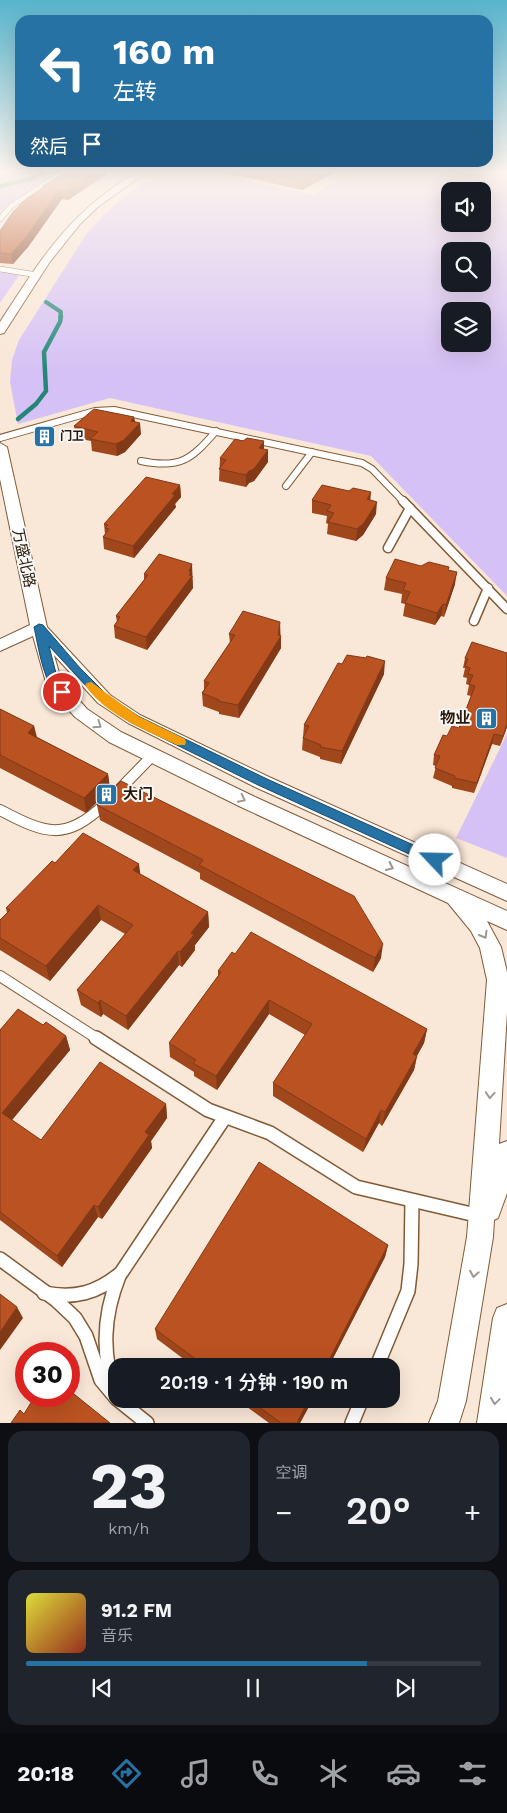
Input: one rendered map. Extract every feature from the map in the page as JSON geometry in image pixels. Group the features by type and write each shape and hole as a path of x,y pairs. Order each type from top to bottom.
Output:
{"street":[{"path":"0,331 5,315 37,275 61,238"},
{"name":"万盛北路","path":"0,447 39,627 53,682 80,712 115,737 248,802 507,921"},
{"path":"0,646 39,627 104,699 134,719 262,782 507,892"},
{"path":"444,1423 452,1401 481,1227 498,980 490,947 478,925 454,897"},
{"path":"481,1227 507,1153"},
{"path":"492,1423 507,1318"}],"lane":[{"path":"0,269 37,275"},
{"path":"0,438 108,409 120,410 367,465 507,609"},
{"path":"140,461 163,464 188,460 195,456 216,431"},
{"path":"286,486 312,452"},
{"path":"388,548 410,508"},
{"path":"474,621 488,588"},
{"path":"0,810 38,829 55,830 76,826 94,816 153,755"},
{"path":"0,976 208,1110 270,1133 356,1187 412,1201 481,1227"},
{"path":"44,1293 59,1296 82,1295 108,1284 120,1273 225,1117"},
{"path":"380,1358 408,1291 411,1264 412,1201"},
{"path":"0,1259 68,1312 80,1325 97,1375 108,1390"},
{"path":"108,1370 105,1329 111,1298 120,1273"},
{"path":"129,1408 147,1423"},
{"path":"352,1423 358,1408"}],"shaded area":[{"path":"84,238 507,238 507,596 371,456 110,398 18,424 10,382 12,360 19,340"},
{"path":"0,271 20,274 0,303"},
{"path":"507,734 507,858 456,838"}],"building":[{"path":"0,238 25,238 11,254 0,253"},
{"path":"94,409 134,417 131,421 140,423 124,440 116,444 90,439 98,432 74,426"},
{"path":"247,438 264,441 259,448 268,450 254,469 246,475 219,469 226,460 220,458 235,439 243,441"},
{"path":"146,477 180,485 172,494 175,495 133,546 103,537 109,529 105,528 108,525 104,524"},
{"path":"322,485 349,491 353,488 371,492 367,499 377,502 364,523 357,529 328,522 334,513 327,511 331,505 312,500"},
{"path":"159,554 192,564 189,575 192,576 146,637 114,626 120,617 116,616 148,575 144,574"},
{"path":"395,559 421,566 429,562 449,567 448,570 457,572 446,605 443,604 437,613 405,603 410,592 403,590 406,583 386,578"},
{"path":"243,611 280,622 278,635 281,636 238,705 218,701 202,693 209,683 204,681 235,635 229,634"},
{"path":"472,642 507,653 507,724 503,736 494,734 477,783 454,778 455,776 435,768 440,756 434,755 443,735 447,736 452,726 459,728 475,686 469,684 473,675 468,674 470,668 465,666 468,659 465,658"},
{"path":"347,655 366,658 367,656 385,661 342,751 320,747 321,745 303,738 309,726 304,725 338,663 342,664"},
{"path":"0,709 34,726 28,733 108,774 84,798 0,755"},
{"path":"121,781 354,896 383,944 375,958 199,865 203,860 97,805"},
{"path":"83,833 139,864 133,870 208,912 191,933 194,935 180,952 178,951 126,1016 100,1000 98,1003 77,990 133,925 98,905 46,966 0,938 0,920 10,910 6,908 52,861 55,863"},
{"path":"251,932 427,1029 413,1054 417,1056 385,1112 381,1110 366,1139 273,1083 312,1024 269,1000 216,1076 193,1063 196,1060 169,1043 221,972 218,971 232,952 235,954"},
{"path":"18,1009 43,1025 46,1022 66,1036 2,1113 41,1140 100,1062 166,1104 145,1132 149,1135 98,1207 94,1205 57,1256 0,1212 0,1030"},
{"path":"259,1162 388,1245 330,1358 194,1358 155,1329"},
{"path":"0,1294 17,1307 0,1332"},
{"path":"80,1399 110,1423 11,1423 20,1410 24,1414 28,1407 80,1407"},
{"path":"260,1408 304,1408 297,1423 281,1423"}],"waterway":[{"path":"46,302 61,312 60,317"},
{"path":"18,419 36,404 46,391 44,352 60,322 61,316"}],"slow traffic":[{"path":"91,685 104,699 134,719 181,742"}],"place":[{"name":"门卫","path":"44,436"},
{"name":"物业","path":"486,718"},
{"name":"大门","path":"107,794"}],"route":[{"path":"62,692 53,682 39,627 104,699 134,719 262,782 435,860"}]}
